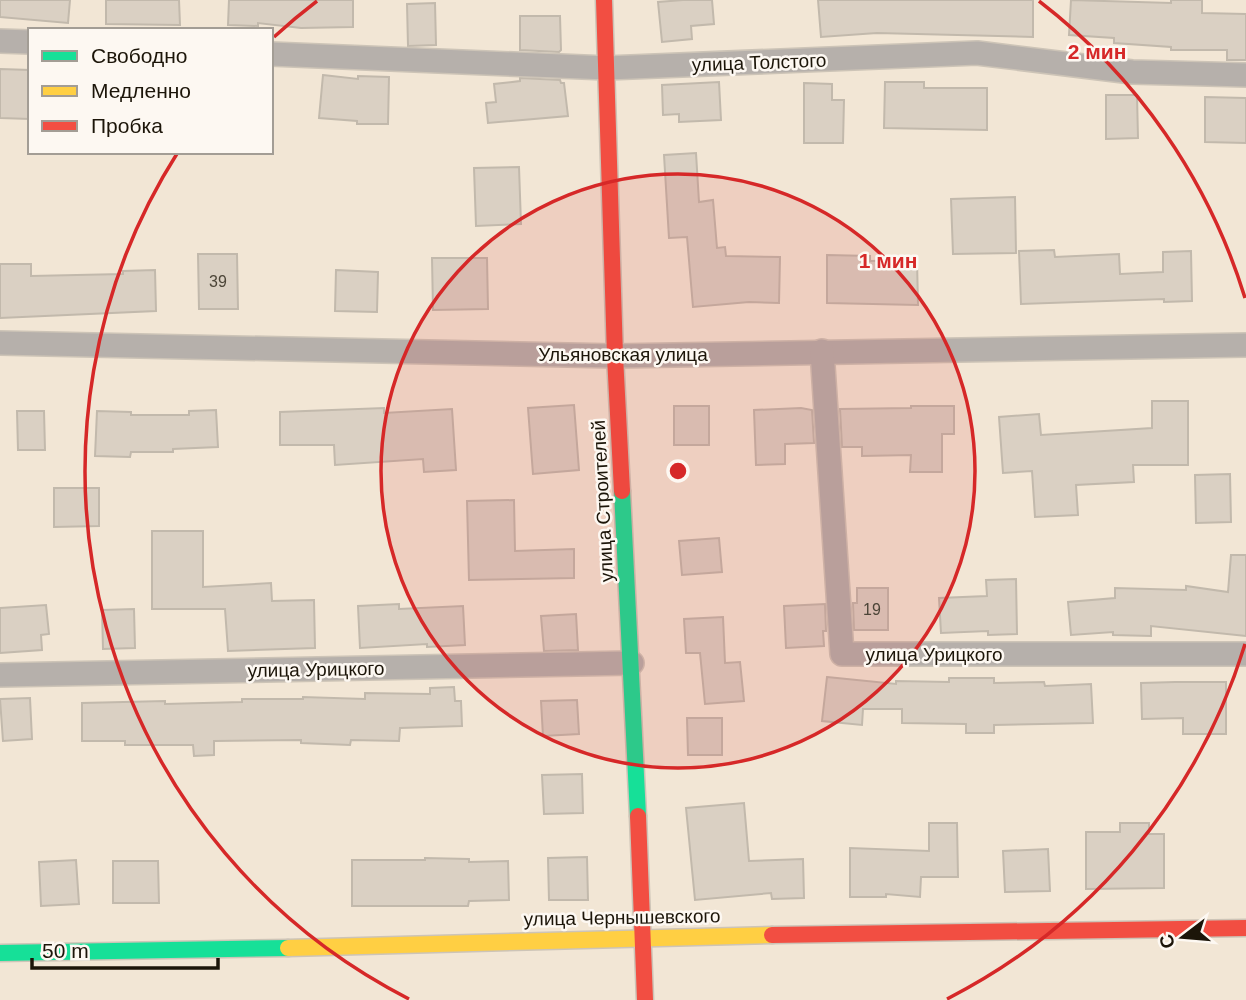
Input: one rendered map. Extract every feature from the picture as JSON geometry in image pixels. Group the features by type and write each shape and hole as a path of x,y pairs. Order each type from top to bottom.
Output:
{"street":[{"name":"улица Строителей","path":"604,0 615,356 632,663 645,1000"},
{"path":"0,41 28,42"},
{"name":"улица Толстого","path":"273,54 607,68 977,54 1132,72 1246,75"},
{"name":"Ульяновская улица","path":"0,343 615,356 1246,345"},
{"name":"улица Урицкого","path":"822,351 842,654 1246,654"},
{"name":"улица Урицкого","path":"0,675 632,663"},
{"name":"улица Чернышевского","path":"0,953 331,947 642,937 1246,928"}],"building":[{"path":"0,0 70,0 68,23 0,17"},
{"path":"106,0 179,0 180,25 106,24"},
{"path":"229,0 353,0 353,27 301,28 258,23 258,26 228,25"},
{"path":"712,0 714,24 691,26 692,39 662,42 658,2"},
{"path":"818,0 1033,0 1033,37 877,33 821,37"},
{"path":"1071,0 1171,3 1171,0 1202,0 1202,13 1246,14 1246,60 1227,60 1227,50 1171,50 1171,47 1114,43 1114,38 1069,35"},
{"path":"435,3 436,45 408,46 407,4"},
{"path":"520,16 560,16 561,50 520,50"},
{"path":"0,69 28,70 28,119 0,118"},
{"path":"323,75 358,79 358,76 389,77 388,124 357,124 357,121 319,118"},
{"path":"520,78 560,80 564,83 568,116 488,123 486,103 496,102 494,84 520,81"},
{"path":"719,82 721,120 679,122 679,114 663,115 662,85"},
{"path":"885,82 924,82 924,88 987,88 987,130 884,128"},
{"path":"804,83 832,84 832,100 844,100 843,143 804,143"},
{"path":"1106,95 1137,95 1138,138 1106,139"},
{"path":"1205,97 1246,98 1246,143 1205,142"},
{"path":"696,153 699,202 713,200 717,248 725,247 726,256 780,257 779,303 749,302 693,307 687,237 669,238 664,155"},
{"path":"519,167 521,224 476,226 474,168"},
{"path":"1015,197 1016,253 953,254 951,199"},
{"path":"1054,250 1055,257 1119,254 1120,274 1163,272 1163,252 1191,251 1192,301 1164,302 1164,299 1021,304 1019,251"},
{"path":"198,254 237,254 238,309 199,309"},
{"path":"827,255 870,256 870,261 917,260 918,305 827,303"},
{"path":"432,258 487,258 488,309 433,310"},
{"path":"0,264 31,264 31,276 123,274 123,271 155,270 156,311 0,318"},
{"path":"336,270 378,272 377,312 335,311"},
{"path":"1152,401 1188,401 1188,465 1133,465 1134,482 1076,485 1078,515 1035,517 1032,471 1003,473 999,417 1039,414 1041,435 1152,428"},
{"path":"574,405 579,470 533,474 528,408"},
{"path":"674,406 709,406 709,445 674,445"},
{"path":"954,406 954,434 942,434 942,472 910,472 911,455 862,456 862,447 842,447 840,409"},
{"path":"384,408 384,413 452,409 456,470 424,472 423,459 335,465 334,445 280,445 280,412"},
{"path":"216,410 218,447 173,449 173,452 131,452 130,457 95,456 97,411 131,412 131,415 189,415 189,411"},
{"path":"754,410 812,410 814,443 785,444 785,464 756,465"},
{"path":"17,411 44,411 45,450 18,450"},
{"path":"1230,474 1231,522 1196,523 1195,475"},
{"path":"54,488 99,488 99,526 54,527"},
{"path":"514,500 515,551 574,549 574,578 469,580 467,501"},
{"path":"152,531 203,531 203,587 271,583 272,601 314,600 315,648 228,651 225,609 152,609"},
{"path":"719,538 722,572 682,575 679,541"},
{"path":"1231,555 1246,555 1246,636 1151,626 1151,636 1113,635 1113,632 1071,635 1068,602 1115,598 1115,588 1186,590 1186,586 1228,592"},
{"path":"1016,579 1017,634 988,635 988,631 941,633 939,598 987,596 986,580"},
{"path":"857,588 888,588 888,630 854,630 853,603 857,603"},
{"path":"399,604 399,609 463,606 465,645 360,648 358,606"},
{"path":"825,604 824,646 786,648 784,606"},
{"path":"46,605 49,634 41,635 42,650 0,653 0,608"},
{"path":"134,609 135,648 103,649 102,610"},
{"path":"576,614 578,650 544,651 541,616"},
{"path":"723,617 725,663 740,662 744,701 705,704 700,653 686,653 684,619"},
{"path":"827,677 896,684 896,681 949,682 949,678 994,678 994,683 1044,682 1045,686 1091,684 1093,723 994,725 994,733 966,733 966,724 902,723 902,709 863,709 862,725 822,721"},
{"path":"1226,682 1226,734 1183,734 1183,718 1142,719 1141,683"},
{"path":"454,687 455,701 461,701 462,726 400,728 399,741 351,740 350,745 301,743 301,740 214,741 214,755 194,756 193,745 125,745 125,741 82,741 82,703 242,702 242,699 303,697 365,699 365,693 430,694 430,688"},
{"path":"30,698 32,739 3,741 0,699"},
{"path":"577,700 579,734 543,736 541,701"},
{"path":"687,718 722,718 722,755 688,755"},
{"path":"582,774 583,813 544,814 542,775"},
{"path":"744,803 749,861 803,859 804,898 772,899 771,893 695,900 686,808"},
{"path":"929,823 957,823 958,877 921,877 920,897 886,894 886,897 850,897 850,848 929,851"},
{"path":"1120,823 1149,823 1149,834 1164,834 1164,888 1086,889 1086,832 1120,832"},
{"path":"1048,849 1050,891 1005,892 1003,851"},
{"path":"587,857 588,900 549,900 548,858"},
{"path":"469,859 469,862 508,861 509,900 469,901 468,906 352,906 352,860"},
{"path":"76,860 79,904 41,906 39,862"},
{"path":"113,861 158,861 159,903 113,903"}],"traffic: fast":[{"path":"622,491 638,816"},
{"path":"0,953 288,948"}],"traffic: slow":[{"path":"288,948 772,935"}],"traffic: jam":[{"path":"604,0 622,491"},
{"path":"638,816 645,1000"},
{"path":"772,935 1246,928"}]}
